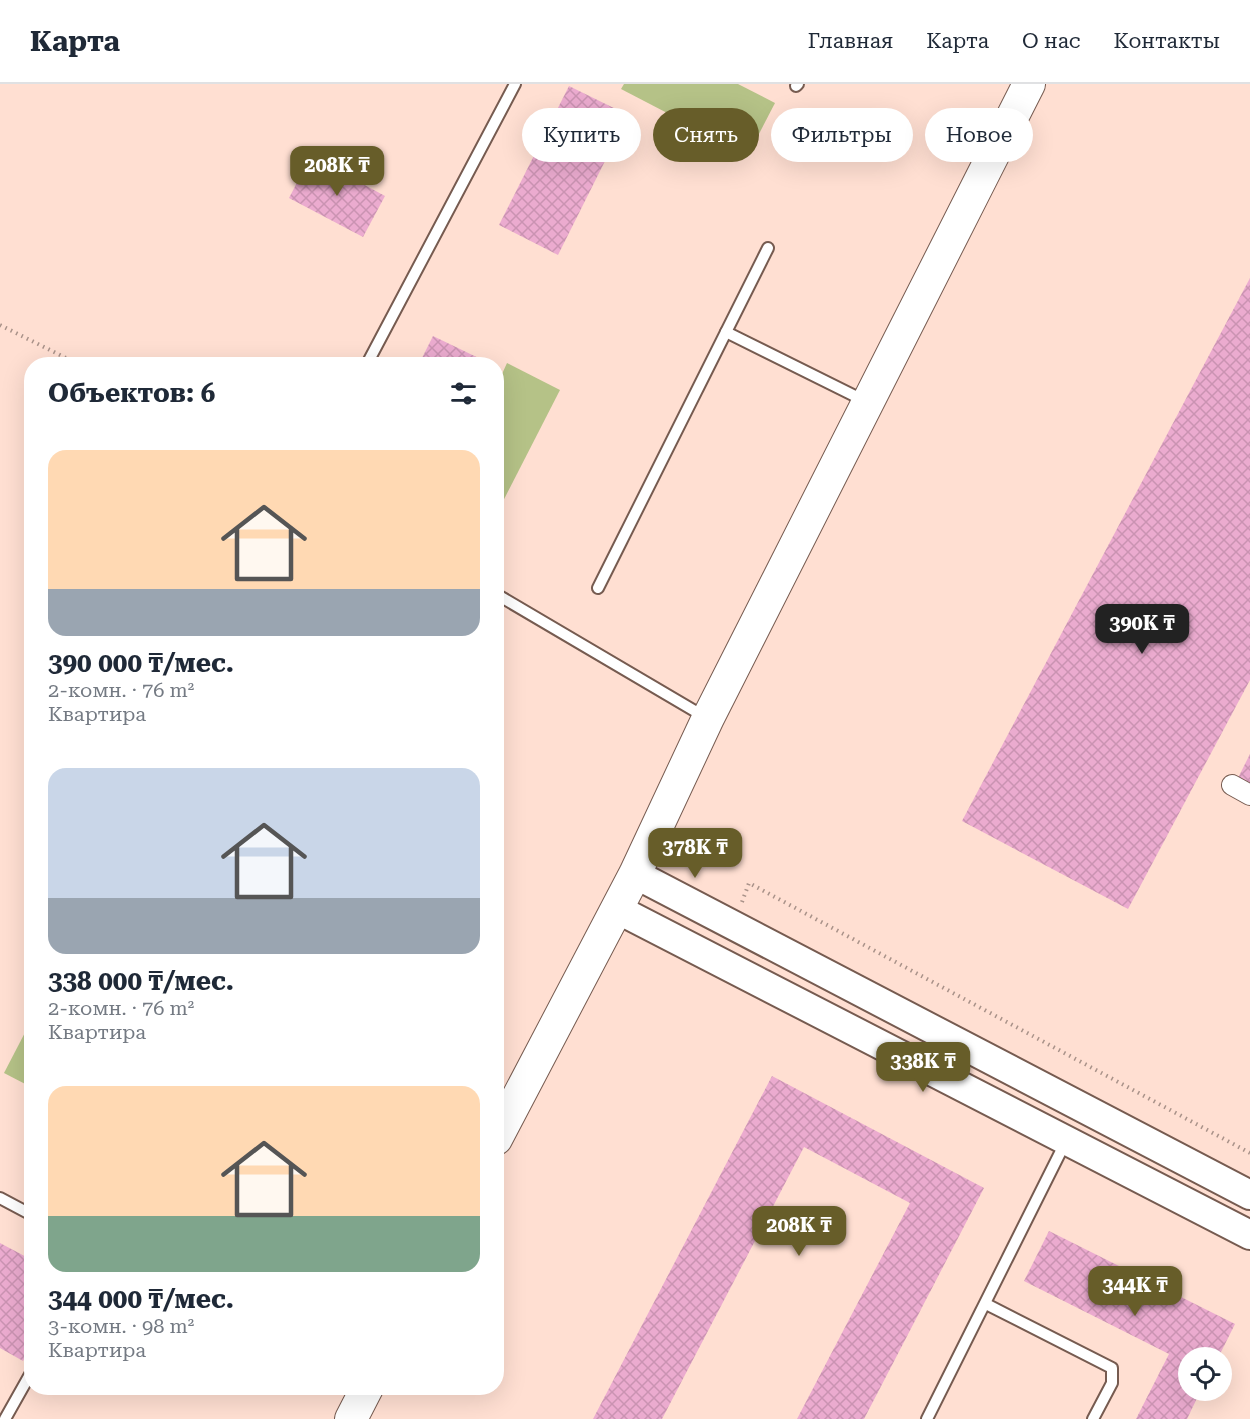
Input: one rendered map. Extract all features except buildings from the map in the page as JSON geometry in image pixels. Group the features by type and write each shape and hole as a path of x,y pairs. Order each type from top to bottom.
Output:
{"main road":[{"path":"504,1124 635,874 708,718 1029,84"},
{"path":"635,874 1250,1195"},
{"path":"616,909 1250,1235"},
{"path":"351,1419 363,1395"}],"street":[{"path":"1232,785 1250,795"}],"lane":[{"path":"370,357 515,84"},
{"path":"598,588 768,248"},
{"path":"726,332 868,402"},
{"path":"504,599 708,718"},
{"path":"927,1419 1066,1140"},
{"path":"0,1198 24,1211"},
{"path":"986,1304 1112,1368 1112,1383 1093,1419"},
{"path":"6,1419 24,1386"}],"path":[{"path":"0,325 64,357"},
{"path":"733,925 749,883 1250,1153"}],"green space":[{"path":"624,84 738,84 775,103 759,134 759,108 658,108 621,89"},
{"path":"507,363 560,390 504,499 504,370"},
{"path":"24,1034 24,1083 4,1073"}]}
